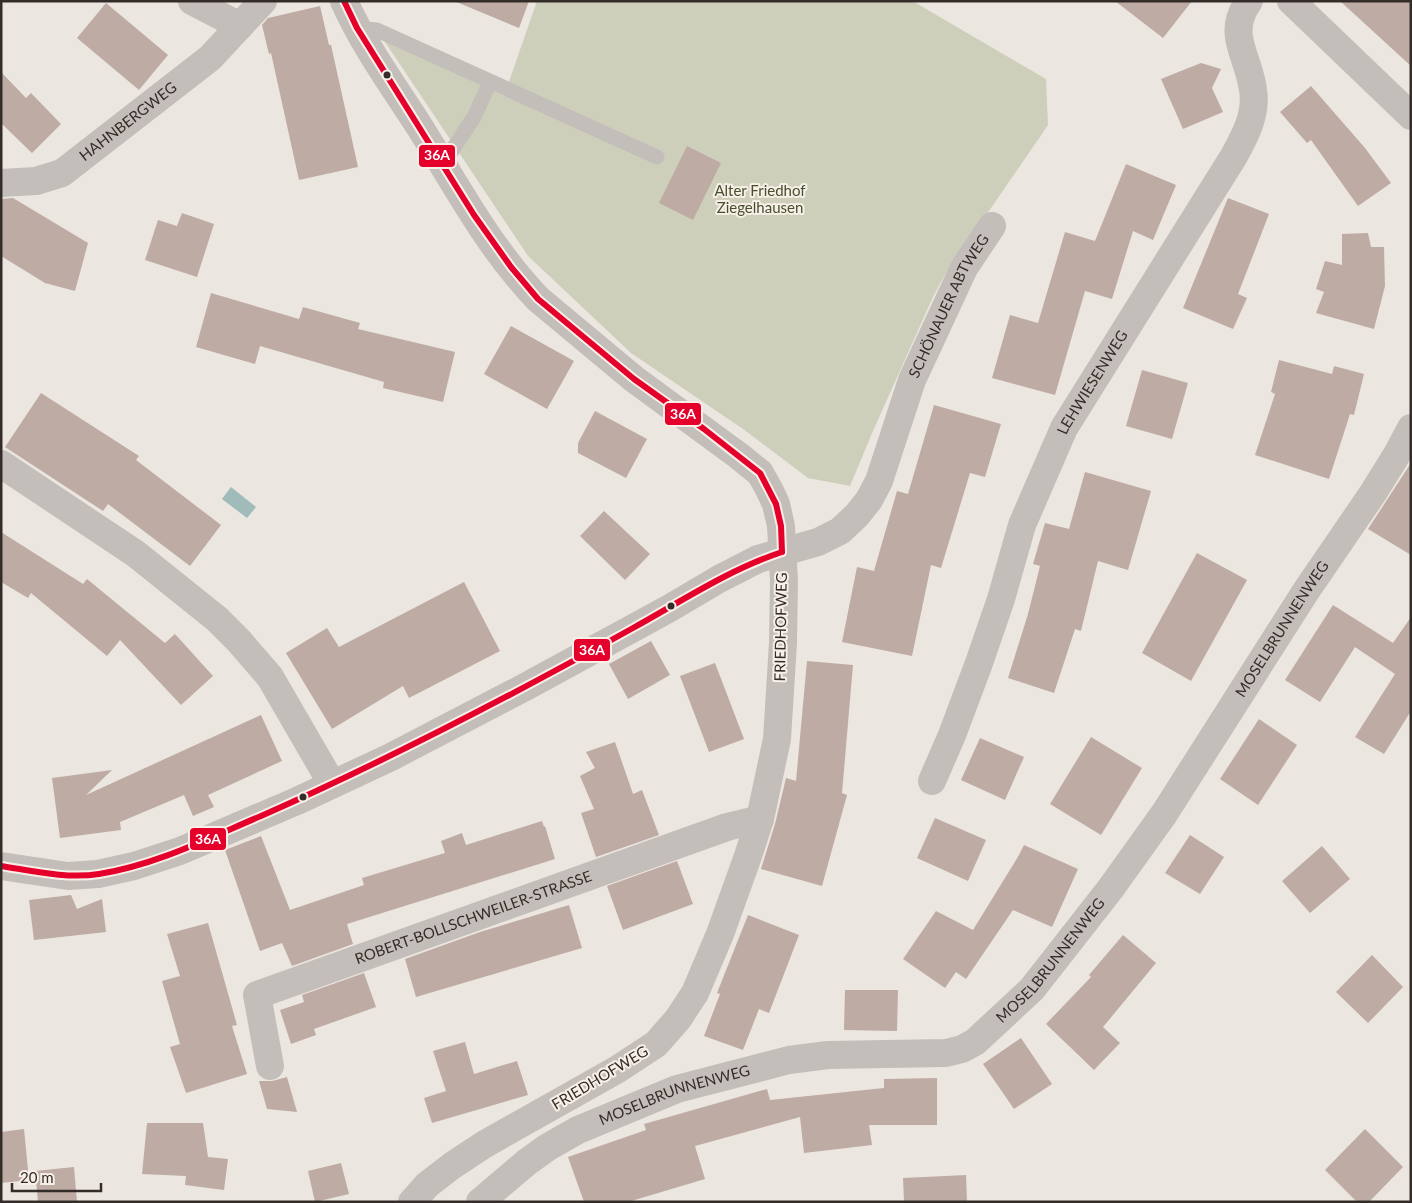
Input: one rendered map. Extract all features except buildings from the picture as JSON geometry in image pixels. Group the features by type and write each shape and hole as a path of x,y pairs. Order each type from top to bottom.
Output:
{"street":[{"path":"192,1 240,26"},
{"name":"HAHNBERGWEG","path":"1,183 36,181 62,173 196,69 223,45 263,1"},
{"name":"FRIEDHOFWEG","path":"344,1 357,28 494,246 524,284 538,299 634,379 711,434 760,473 776,504 781,526 784,581 783,644 777,739 760,819 720,934 695,992 678,1019 656,1044 618,1069 485,1144 427,1185 412,1202"},
{"name":"LEHWIESENWEG","path":"932,781 952,735 979,663 1001,599 1022,526 1064,428 1234,156 1246,133 1252,114 1253,90 1238,28 1241,14 1249,1"},
{"path":"1291,1 1411,116"},
{"name":"SCHÖNAUER ABTWEG","path":"1,866 68,876 98,874 134,866 180,851 296,801 391,757 527,686 758,559 818,542 840,531 869,500 879,481 912,380 964,268 992,226"},
{"name":"MOSELBRUNNENWEG","path":"480,1202 526,1162 548,1147 578,1130 677,1089 789,1060 828,1055 946,1053 962,1049 975,1042 1032,989 1052,965 1111,888 1164,814 1306,590 1373,493 1411,428"},
{"path":"1,464 136,554 217,619 270,677 332,784"},
{"name":"ROBERT-BOLLSCHWEILER-STRASSE","path":"270,1066 257,995 727,827 760,819"}],"lane":[{"path":"357,28 377,30 657,157"},
{"path":"443,164 474,117 490,82"}],"green space":[{"name":"Alter Friedhof Ziegelhausen","path":"537,1 906,1 916,3 1046,79 1048,125 943,278 850,486 808,478 743,429 631,353 528,256 383,39 504,96"}],"water":[{"path":"231,487 256,507 247,518 222,499"}],"transit line":[{"name":"36A","path":"344,1 357,28 474,215 511,267 538,299 634,379 704,429 760,473 776,504 781,526 782,552"},
{"name":"36A","path":"1,866 50,874 75,876 99,874 141,864 182,850 308,795 402,750 541,678 724,577 782,552"}]}
